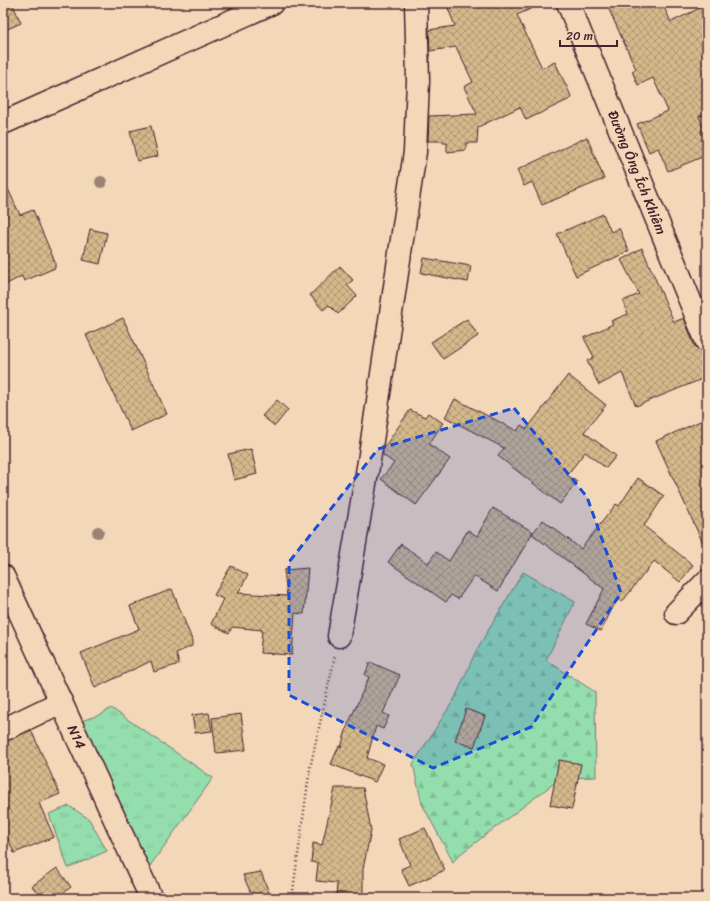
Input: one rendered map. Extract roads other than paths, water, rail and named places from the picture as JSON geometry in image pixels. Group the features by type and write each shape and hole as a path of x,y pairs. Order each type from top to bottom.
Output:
{"street":[{"path":"3,123 272,3"},
{"path":"339,636 370,453 415,152 418,81 416,3"},
{"name":"Đường Ông Ích Khiêm","path":"568,3 707,342"},
{"name":"N14","path":"3,576 151,898"},
{"path":"676,613 707,581"},
{"path":"3,730 61,702"}]}
